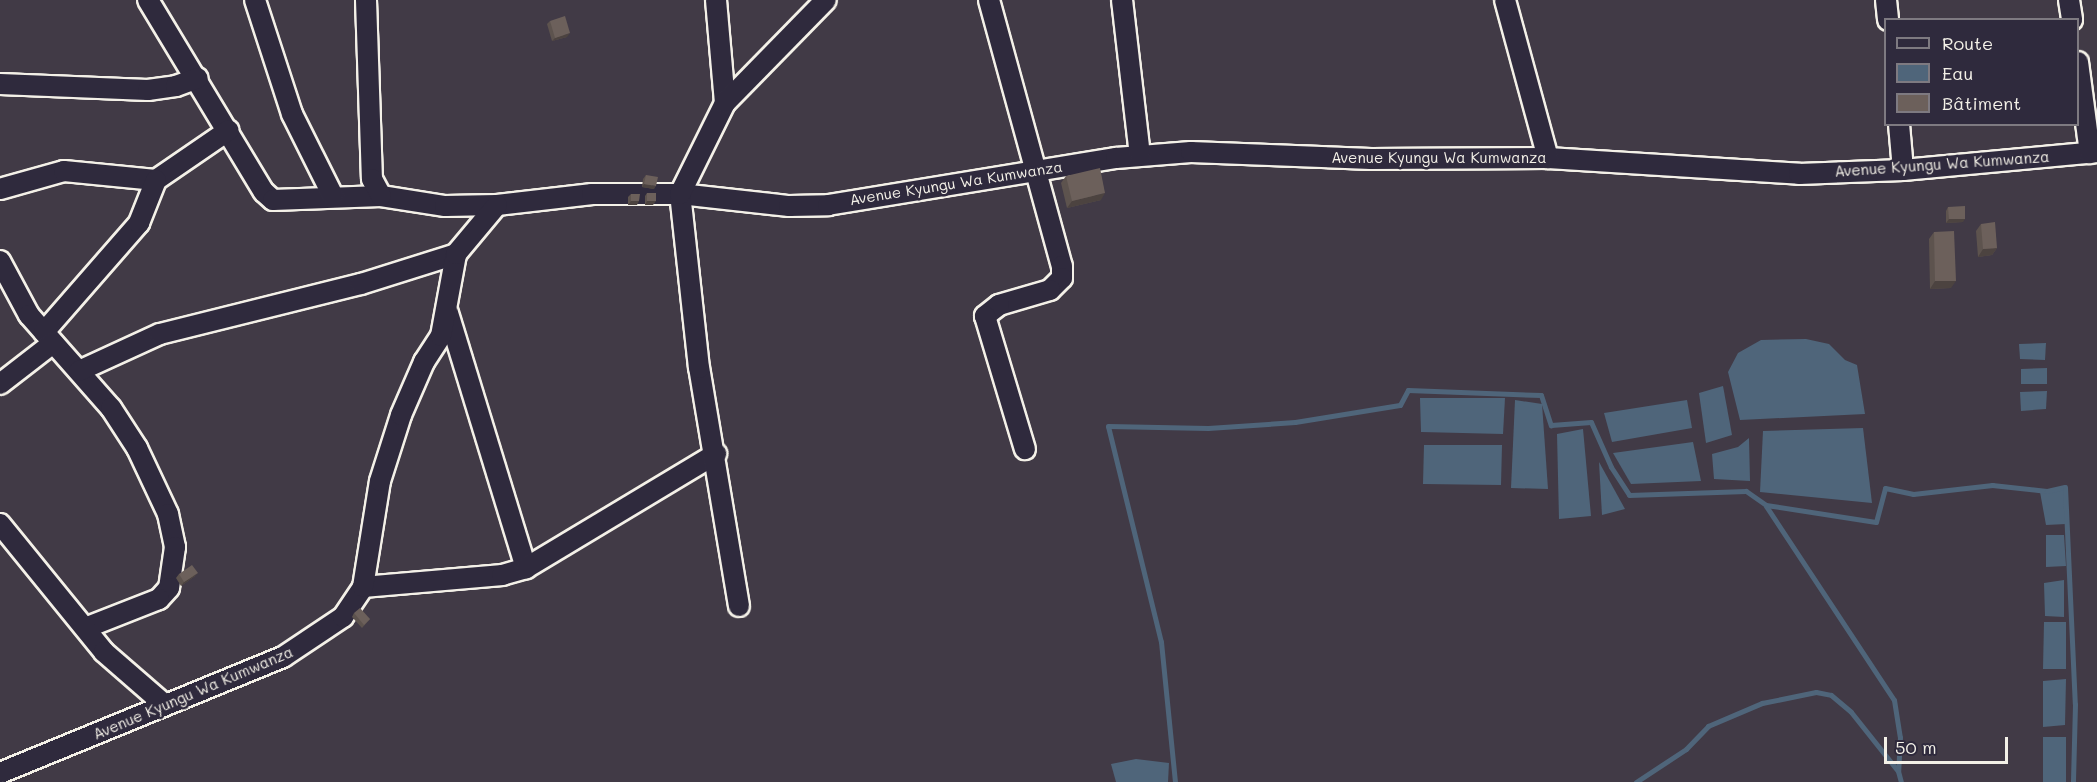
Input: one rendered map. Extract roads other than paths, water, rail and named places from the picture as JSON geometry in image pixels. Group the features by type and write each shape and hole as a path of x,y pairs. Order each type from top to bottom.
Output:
{"street":[{"path":"148,0 198,78 264,192 273,200 381,196 445,206 497,205"},
{"path":"255,0 292,114 333,196"},
{"path":"366,0 372,179 381,196"},
{"path":"716,0 725,103"},
{"path":"739,606 716,454 699,368 680,194 725,103 825,0"},
{"path":"989,0 1062,266 1062,278 1050,290 988,311 985,322 1025,449"},
{"path":"1122,0 1140,155"},
{"path":"1505,0 1548,158"},
{"path":"1886,0 1888,18"},
{"path":"2069,0 2072,18"},
{"path":"2079,68 2094,153"},
{"path":"0,84 148,90 176,86 198,78"},
{"path":"1899,126 1904,170"},
{"path":"0,384 48,337 138,223 156,180 229,130"},
{"name":"Avenue Kyungu Wa Kumwanza","path":"0,773 283,657 319,636 342,617 363,587 380,481 401,415 424,362 441,336 448,313 448,285 456,254 497,205 592,194 680,194 789,206 828,205 984,182 1034,170 1140,155 1548,158 1799,174 1904,170 2094,153"},
{"path":"0,189 64,171 156,180"},
{"path":"79,370 170,331 362,284 456,254"},
{"path":"0,261 11,286 48,337 111,408 137,448 168,514 175,547 169,588 159,599 85,628"},
{"path":"448,313 526,568"},
{"path":"363,587 502,575 526,568 716,454"},
{"path":"0,524 118,666 165,705"}],"water":[{"path":"1806,339 1829,344 1845,360 1857,365 1865,414 1740,420 1728,372 1738,353 1761,340"},
{"path":"2046,343 2045,360 2020,359 2019,344"},
{"path":"2047,368 2047,384 2021,384 2021,369"},
{"path":"1723,386 1732,435 1706,443 1699,393"},
{"path":"2047,391 2046,409 2021,411 2020,392"},
{"path":"1420,398 1505,398 1503,434 1421,432"},
{"path":"1515,400 1542,404 1548,489 1511,488"},
{"path":"1687,400 1692,428 1612,442 1604,413"},
{"path":"1863,428 1872,503 1760,492 1763,431"},
{"path":"1583,429 1591,516 1559,519 1557,434"},
{"path":"1749,438 1750,481 1714,479 1712,454 1738,447"},
{"path":"1693,442 1701,481 1631,484 1613,453"},
{"path":"1424,445 1502,445 1501,485 1423,484"},
{"path":"1599,462 1625,509 1602,515"},
{"path":"2065,487 2066,524 2046,525 2040,492"},
{"path":"2046,535 2064,535 2066,566 2046,567"},
{"path":"2064,580 2064,617 2045,616 2044,583"},
{"path":"2044,622 2066,622 2066,669 2043,669"},
{"path":"2066,679 2065,725 2043,727 2043,681"},
{"path":"2043,737 2066,737 2066,782 2043,782"},
{"path":"1136,759 1169,763 1168,782 1116,782 1111,764"}],"waterway":[{"path":"1175,782 1161,642 1108,426 1208,428 1295,422 1400,405 1408,390 1541,395 1551,425 1591,422 1611,467 1629,495 1746,491 1766,505 1876,522 1885,488 1913,494 1992,485 2047,491 2065,487 2075,704 2073,782"},
{"path":"1766,506 1894,700 1900,737 1898,771"},
{"path":"1636,782 1686,749 1708,726 1762,703 1816,692 1831,695 1851,712 1898,771 1901,782"}]}
